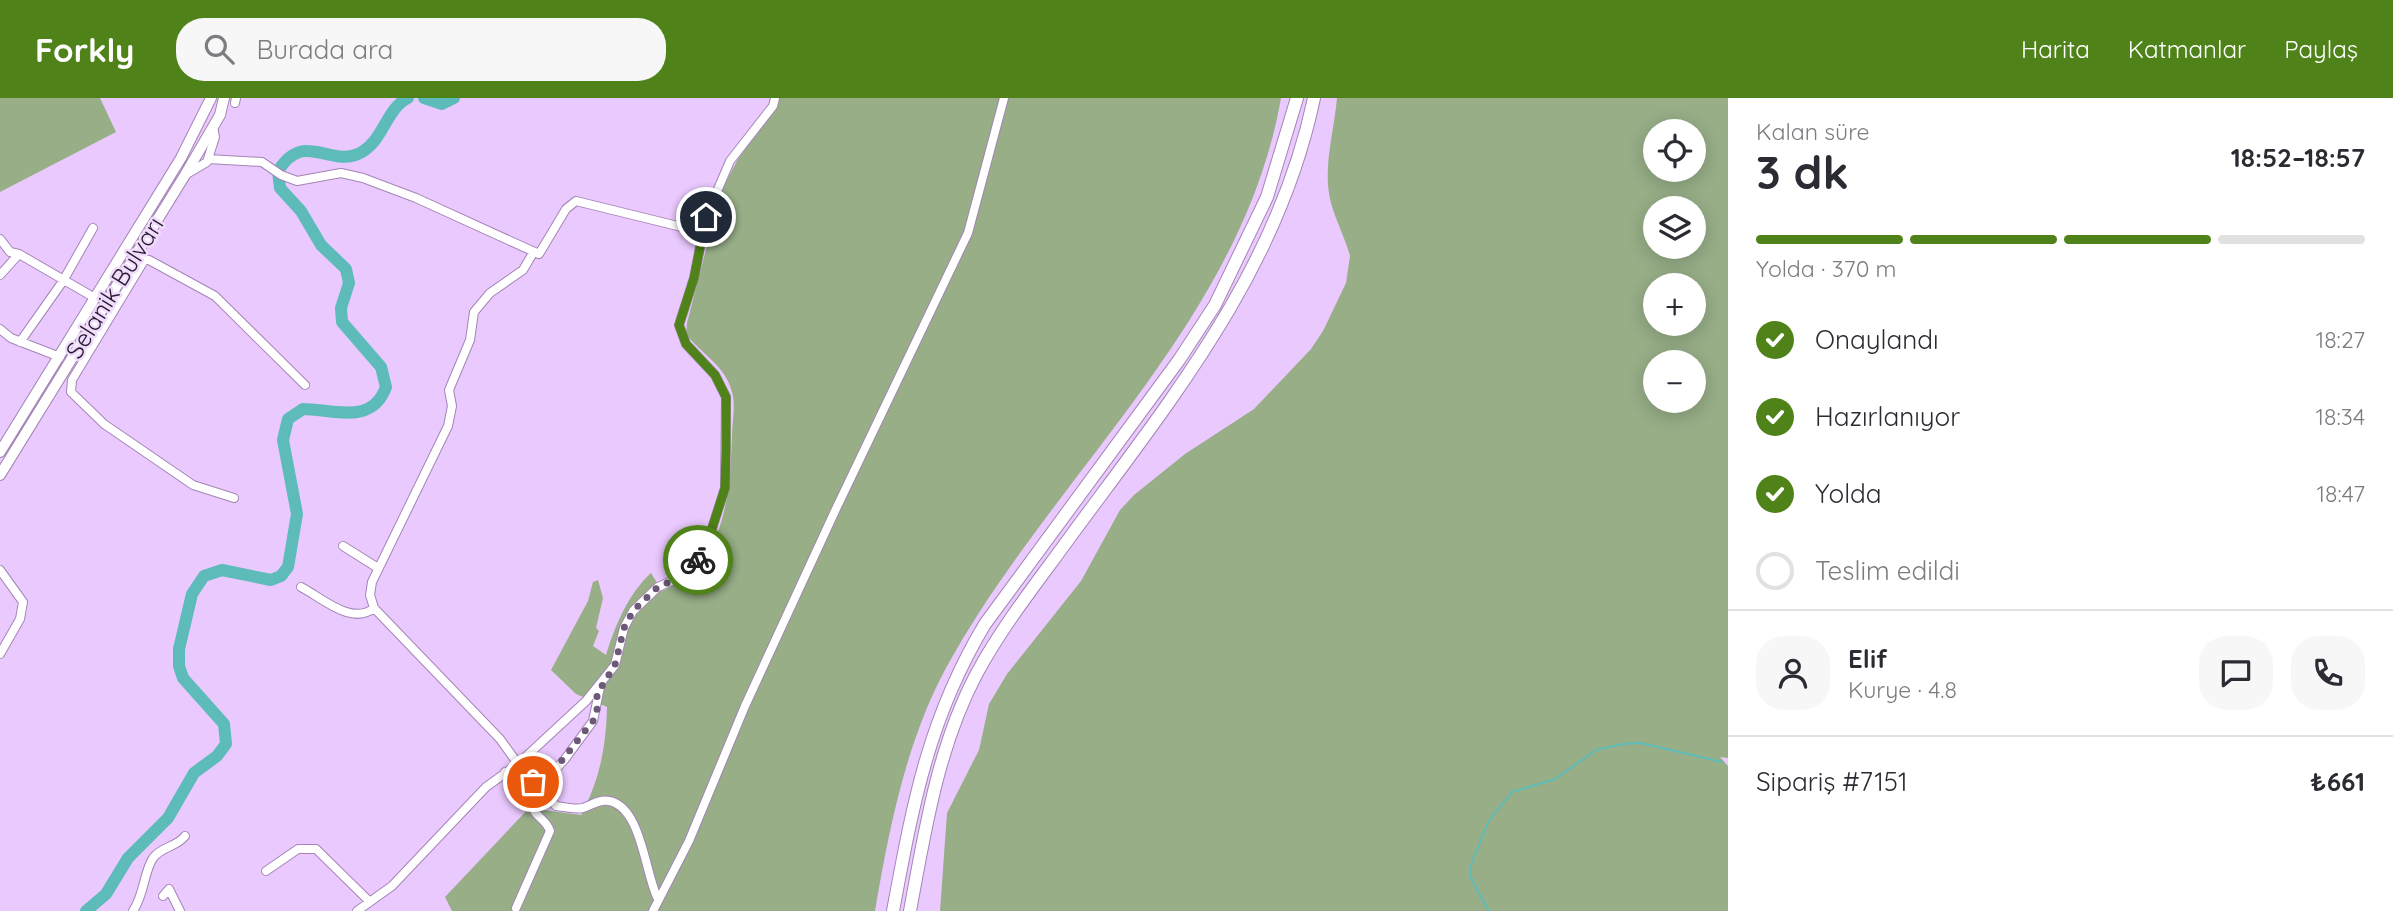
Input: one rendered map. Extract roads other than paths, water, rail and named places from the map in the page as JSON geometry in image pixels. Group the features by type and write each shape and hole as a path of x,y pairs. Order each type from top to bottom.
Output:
{"highway":[{"path":"893,911 924,758 963,663 990,618 1179,360 1215,305 1267,197 1297,98"},
{"path":"910,911 942,760 977,674 1012,616 1194,368 1233,308 1277,218 1302,147 1314,98"}],"main road":[{"name":"Selanik Bulvarı","path":"0,452 181,158 211,98"},
{"name":"Selanik Bulvarı","path":"0,475 139,259 143,243 232,100"},
{"path":"132,237 143,243"}],"street":[{"path":"357,911 392,886 486,787 518,764 603,681 615,665 624,628 633,611 658,587 685,575 707,544 725,488 726,397 715,375 686,344 679,325 694,278 702,232 730,161 774,106 775,98"},
{"path":"653,911 688,841 745,706 835,511 968,233 1004,98"},
{"path":"186,175 204,167 215,137 213,127"},
{"path":"208,159 252,160 297,181 341,173 363,178 416,198 539,254 566,208 576,201 702,232"},
{"path":"20,342 63,282 93,228"},
{"path":"0,239 10,253 19,254 63,282 95,298"},
{"path":"518,764 500,739 374,608 370,595 378,568 405,519 448,426 452,406 449,390 470,340 474,312 490,293 523,270 533,253"},
{"path":"0,275 19,254"},
{"path":"234,498 193,485 104,424 71,392 72,380 139,259 215,296 305,386"},
{"path":"0,329 20,342 60,357"},
{"path":"342,546 378,568"},
{"path":"0,570 23,602 20,619 0,654"},
{"path":"301,587 350,615 368,613 374,608"},
{"path":"603,681 597,694 597,712 593,721 548,778 547,796 556,806 584,808 612,801 627,813 648,861 650,884 658,899"},
{"path":"505,772 530,795 533,809 547,823 550,831 516,908"},
{"path":"521,785 548,778"},
{"path":"132,911 141,899 154,857 163,849 179,843 185,836"},
{"path":"266,871 298,849 316,849 370,902"},
{"path":"163,897 169,889 180,911"}],"waterway":[{"path":"86,911 106,894 128,858 168,818 194,773 217,756 226,744 224,724 183,678 179,666 179,649 192,594 204,576 222,570 271,580 281,576 288,567 297,514 283,440 288,419 303,409 350,413 361,411 380,399 386,387 381,367 342,322 341,308 349,283 346,269 321,245 301,211 280,188 278,171 298,152 318,152 339,157 362,152 375,140 395,109 408,98"},
{"path":"424,98 442,104 454,98"},
{"path":"1489,911 1471,878 1471,865 1488,822 1512,792 1555,779 1596,750 1623,744 1641,743 1722,762"}]}
